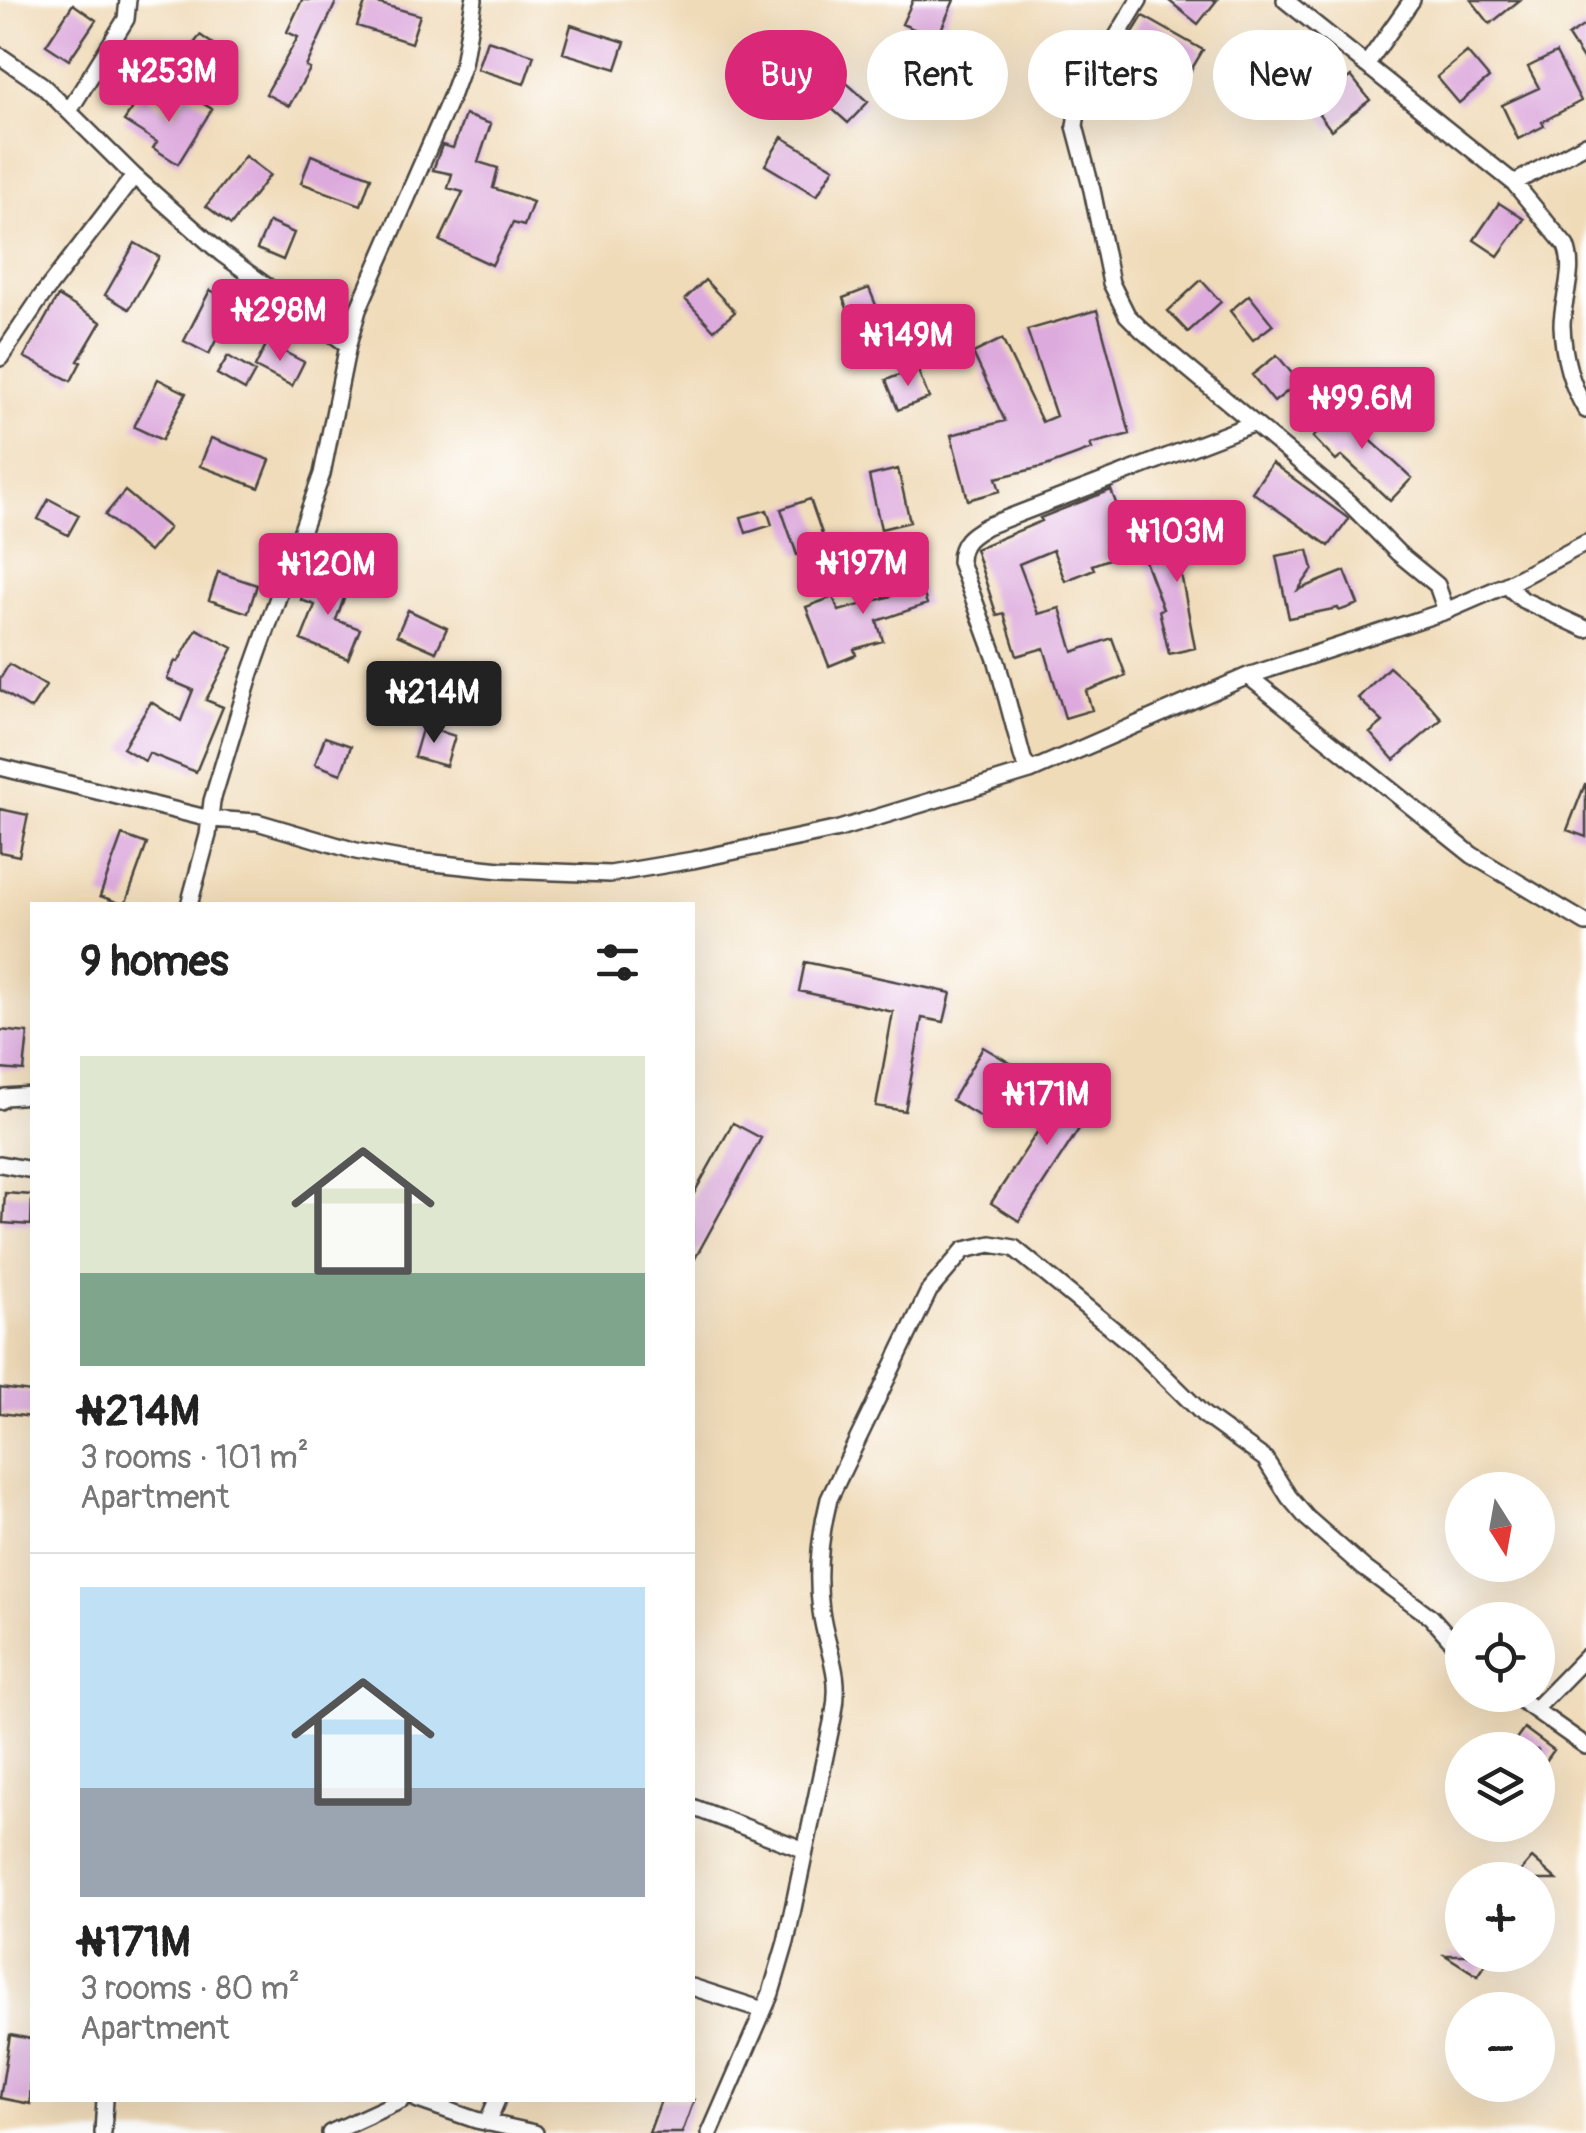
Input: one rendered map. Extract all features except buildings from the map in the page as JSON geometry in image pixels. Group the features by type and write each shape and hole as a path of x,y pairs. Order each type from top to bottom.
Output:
{"street":[{"path":"69,112 126,19 128,0"},
{"path":"190,902 202,862 212,801 251,672 322,474 348,345 372,276 451,97 463,64 474,0"},
{"path":"1140,0 1079,99 1074,126 1111,283 1142,330 1350,503 1398,554 1437,585 1446,611"},
{"path":"1284,0 1514,183 1566,246 1570,257 1562,324 1573,388 1586,410"},
{"path":"1366,65 1412,0"},
{"path":"0,56 42,84 134,176 222,254 348,345"},
{"path":"1514,183 1586,144"},
{"path":"0,358 134,176"},
{"path":"1030,772 1018,744 997,662 960,562 960,550 966,540 987,526 1252,424"},
{"path":"0,767 210,819 257,822 356,851 501,870 610,874 839,829 1030,772 1248,676 1446,611 1586,543"},
{"path":"1506,585 1523,600 1586,629"},
{"path":"1248,676 1472,855 1586,923"},
{"path":"0,1100 30,1095"},
{"path":"0,1164 30,1170"},
{"path":"710,2133 763,2010 786,1942 839,1686 821,1610 820,1534 828,1499 929,1291 964,1250 991,1244 1014,1248 1136,1348 1204,1415 1265,1460 1307,1518 1364,1568 1432,1616 1445,1632"},
{"path":"1555,1689 1586,1657"},
{"path":"1541,1712 1586,1746"},
{"path":"695,1809 805,1850"},
{"path":"695,1988 763,2010"},
{"path":"103,2133 105,2102"},
{"path":"330,2133 398,2102"},
{"path":"424,2102 487,2123 535,2133"},
{"path":"487,2123 496,2102"}]}
